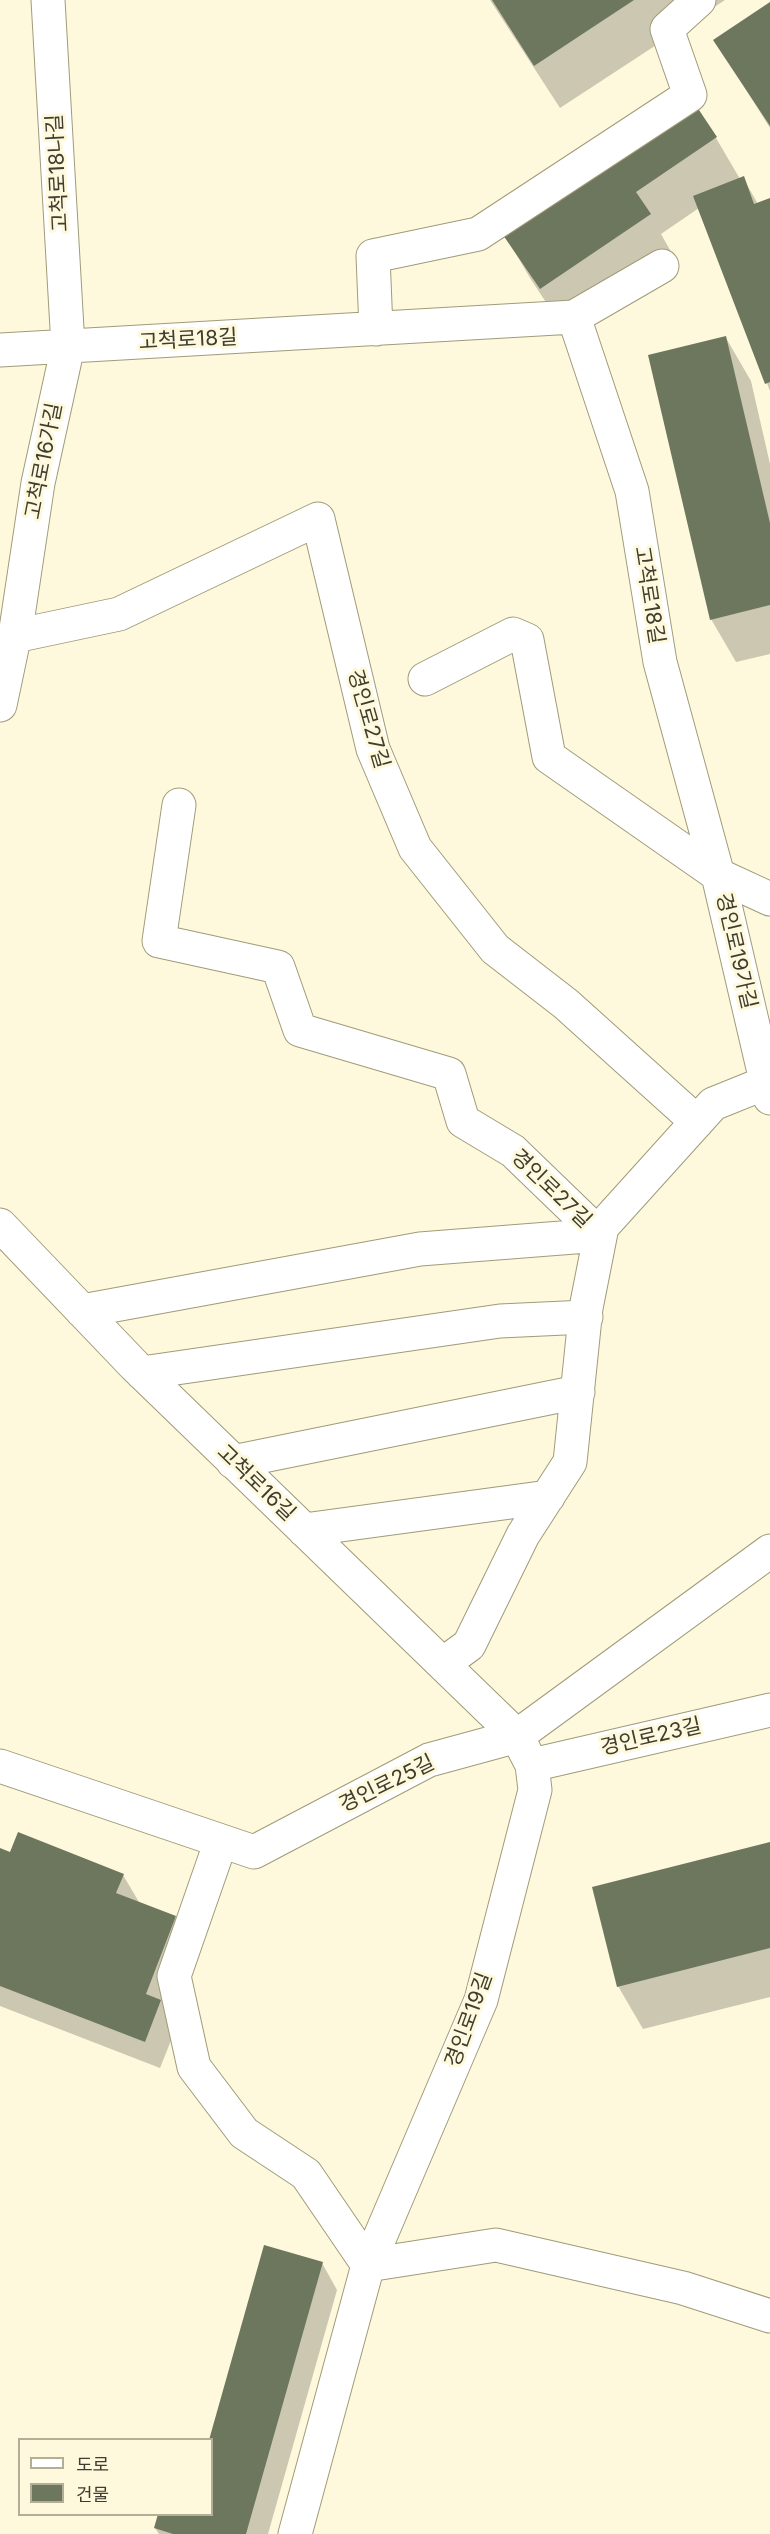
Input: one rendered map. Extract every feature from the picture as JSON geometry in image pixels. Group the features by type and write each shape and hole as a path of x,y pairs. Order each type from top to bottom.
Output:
{"street":[{"name":"고척로18나길","path":"48,0 68,346"},
{"path":"376,329 373,256 478,234 690,94 667,29 699,0"},
{"name":"고척로18길","path":"0,350 574,318 662,266"},
{"name":"고척로18길","path":"574,318 632,491 660,662 718,875"},
{"name":"고척로16가길","path":"0,705 15,636 12,577 38,483 68,346"},
{"name":"경인로27길","path":"15,636 119,614 318,519 373,749 415,848 495,949 566,1004 697,1122"},
{"path":"425,679 513,633 527,640 549,757 718,875 770,899"},
{"name":"경인로27길","path":"179,805 159,941 278,966 300,1030 449,1074 463,1121 513,1151 600,1235"},
{"name":"경인로19가길","path":"718,875 769,1087"},
{"name":"경인로27길","path":"443,1664 469,1645 523,1535 570,1462 586,1317 602,1227 713,1104 769,1087"},
{"name":"고척로16길","path":"0,1225 142,1373 517,1736 532,1765"},
{"name":"경인로27길","path":"82,1311 420,1249 600,1235"},
{"path":"142,1373 500,1321 586,1317"},
{"path":"233,1462 578,1392"},
{"path":"304,1530 548,1497"},
{"name":"경인로25길","path":"0,1766 254,1852 429,1760 517,1736 770,1551"},
{"name":"경인로23길","path":"532,1765 770,1710"},
{"name":"경인로19길","path":"295,2534 368,2265 481,2000 535,1790 532,1765"},
{"path":"221,1840 174,1976 194,2067 244,2133 306,2174 368,2265 496,2245 683,2288 770,2316"}],"building":[{"path":"492,0 634,0 534,66"},
{"path":"770,2 770,126 713,40"},
{"path":"695,104 717,137 636,192 651,214 540,289 503,235"},
{"path":"744,176 754,204 770,198 770,382 765,384 693,196"},
{"path":"726,336 770,523 770,605 710,620 648,355"},
{"path":"18,1832 124,1874 116,1893 176,1916 146,1994 161,2000 145,2042 0,1986 0,1848 10,1852"},
{"path":"770,1842 770,1948 617,1987 592,1887"},
{"path":"264,2245 323,2262 246,2534 173,2534 154,2528 157,2516 213,2516 213,2438 210,2438"}]}
